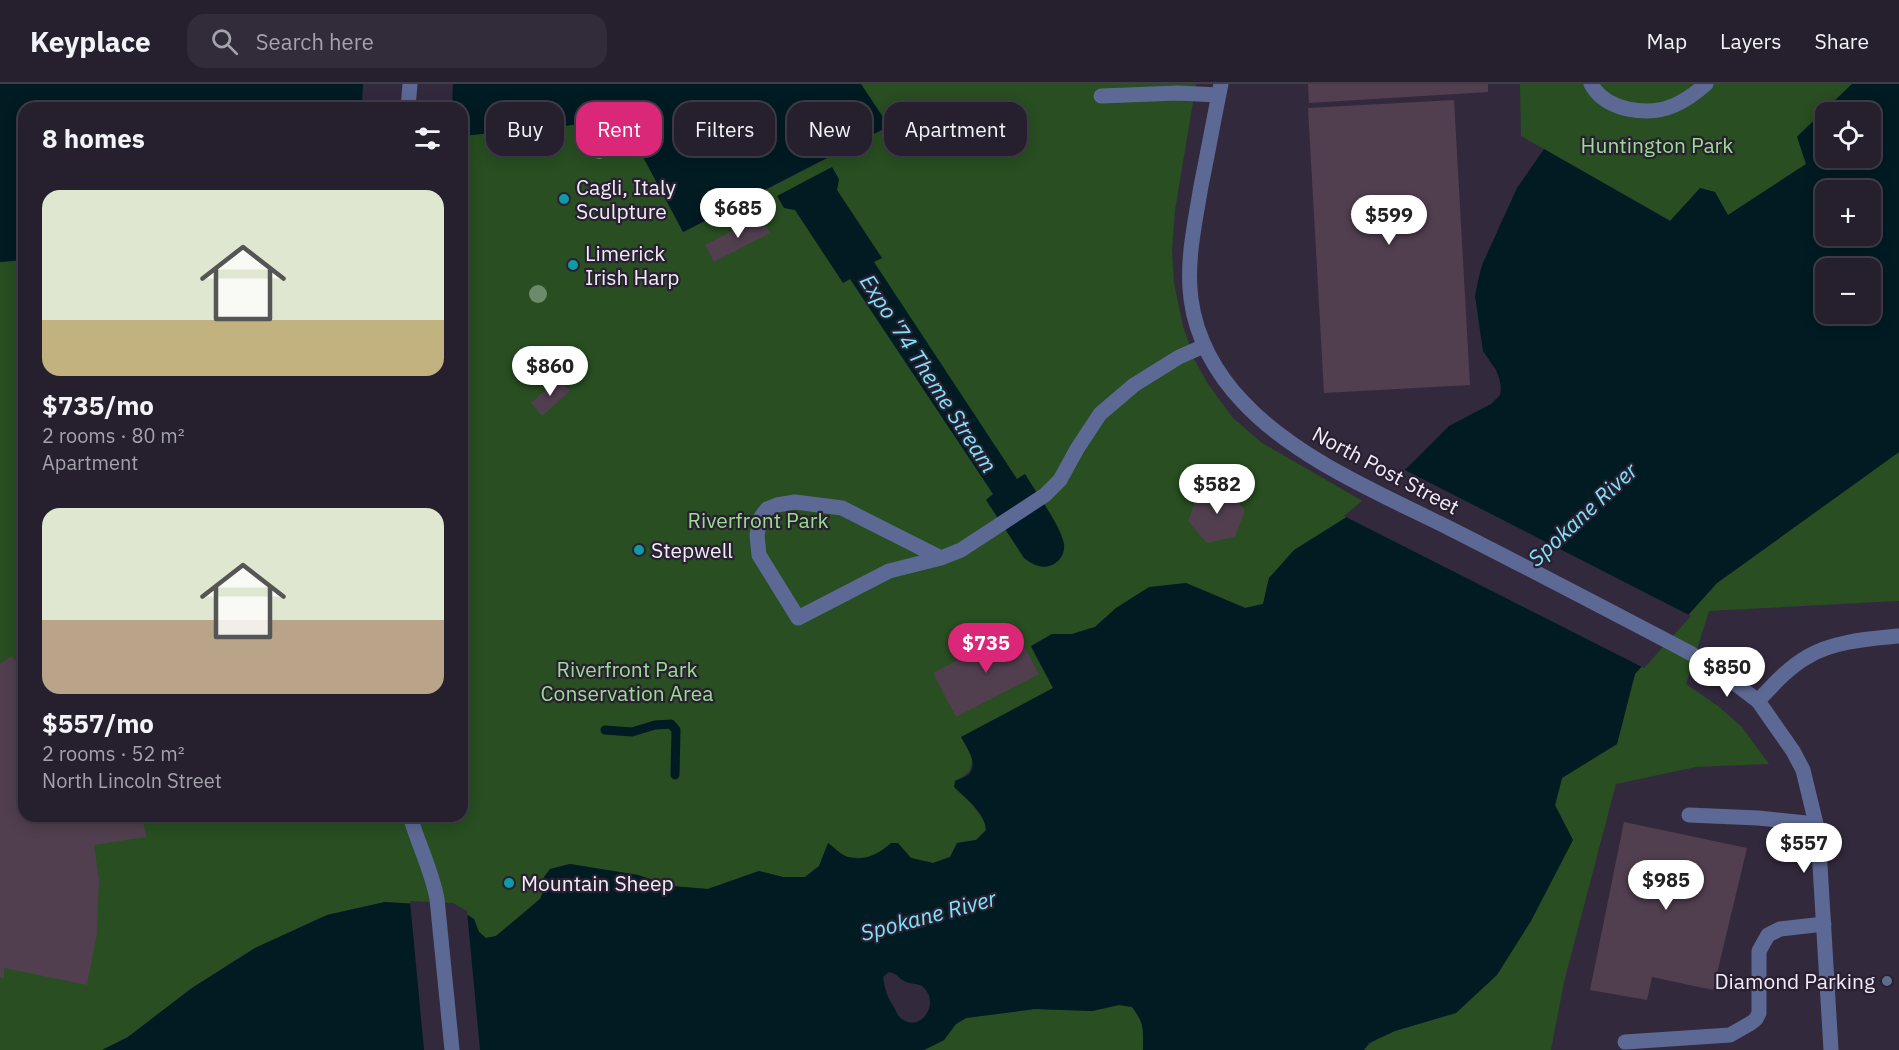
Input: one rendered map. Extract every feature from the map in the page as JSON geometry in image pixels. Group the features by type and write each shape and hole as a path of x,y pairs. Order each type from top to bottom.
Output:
{"street":[{"path":"408,102 410,84"},
{"path":"1591,84 1599,95 1610,103 1637,110 1650,110 1676,105 1706,84"},
{"path":"1101,96 1219,90"},
{"name":"North Post Street","path":"1219,90 1193,234 1191,262 1191,299 1204,346 1218,371 1244,403 1279,433 1326,466 1692,654 1758,701 1793,751 1803,770 1816,824 1831,1050"},
{"path":"941,558 842,508 795,502 777,504 767,509 760,517 757,535 759,555 798,618 889,571 941,558 961,550 1045,495 1060,480 1100,414 1134,385 1179,357 1204,346"},
{"path":"1758,701 1782,676 1808,656 1830,647 1899,636"},
{"path":"1689,815 1758,818 1816,824"},
{"path":"412,822 434,884 452,1050"},
{"path":"1625,1042 1730,1035 1751,1023 1759,1013 1759,951 1768,934 1777,930 1824,924"}],"green space":[{"name":"Riverfront Park","path":"861,84 1196,84 1175,210 1172,250 1174,283 1183,326 1194,359 1208,384 1232,417 1262,443 1366,503 1269,578 1263,604 1246,608 1186,583 1116,608 1095,627 1072,634 1052,634 1031,647 1053,688 972,759 968,773 955,781 985,822 986,831 976,840 958,843 950,857 933,863 911,858 897,843 891,843 882,852 865,858 847,857 819,867 805,877 783,877 759,871 708,889 671,886 638,875 570,864 550,869 544,877 545,887 540,899 496,936 486,938 479,932 474,919 453,906 385,902 327,915 255,948 192,988 128,1037 102,1050 0,1050 0,262 18,260 18,822 468,822 468,135 486,134 486,156 564,156 564,126 576,125 576,156 643,156 684,232 832,156 872,156 872,135 884,129 884,156 1027,156 1027,102 884,102 884,121"},
{"name":"Huntington Park","path":"1520,84 1852,84 1833,102 1815,102 1815,119 1797,136 1807,164 1727,216 1715,192 1700,189 1671,221 1521,136"},
{"path":"1899,452 1899,601 1709,611 1686,684 1718,706 1741,726 1769,764 1696,767 1616,784 1564,982 1551,1050 1364,1050 1371,1043 1393,1031 1456,1013 1555,805 1562,778 1617,744 1635,674 1717,583"},
{"path":"1119,1005 1132,1007 1139,1018 1143,1032 1143,1050 924,1050 944,1040 956,1024 966,1018 1035,1009 1092,1011"}],"water":[{"path":"0,84 861,84 884,118 884,129 872,135 872,102 787,102 787,156 831,156 683,232 643,156 662,156 662,102 576,102 576,125 564,126 564,102 486,102 486,134 468,135 468,102 18,102 18,260 0,262"},
{"name":"Spokane River","path":"1852,84 1899,84 1899,452 1717,583 1635,674 1617,744 1562,778 1555,805 1573,840 1531,921 1497,975 1456,1013 1395,1031 1369,1043 1364,1050 1143,1050 1143,1032 1139,1018 1132,1007 1119,1005 1092,1011 1035,1009 966,1018 956,1024 944,1040 924,1050 102,1050 128,1037 192,988 255,948 327,915 385,902 453,906 474,919 479,932 486,938 496,936 540,899 545,887 544,877 550,869 570,864 638,875 671,886 708,889 759,871 783,877 805,877 819,866 828,843 843,855 854,858 871,856 891,843 898,843 911,858 933,863 950,857 957,843 976,840 986,830 979,812 954,787 955,781 969,774 973,765 971,755 961,737 1053,688 1031,646 1052,634 1072,634 1095,627 1116,608 1149,587 1186,583 1245,608 1263,604 1269,578 1294,550 1366,503 1409,466 1449,426 1491,404 1500,395 1501,387 1496,370 1483,351 1475,296 1482,265 1517,188 1544,149 1670,221 1700,188 1715,192 1728,215 1806,164 1797,137 1815,120 1815,168 1881,168 1881,102 1833,102","holes":["889,972 904,981 921,985 925,989 930,1002 929,1009 921,1020 909,1022 899,1017 888,997 883,977"]},
{"name":"Expo '74 Theme Stream","path":"832,167 839,179 837,190 882,258 874,262 1017,479 1025,474 1053,518 1064,544 1061,558 1054,564 1046,567 1038,566 1024,558 986,500 993,494 850,279 843,283 795,210 784,208 777,196"}],"pier":[{"path":"363,84 453,84 452,102 362,102"},
{"path":"1401,468 1691,616 1644,668 1344,516"},
{"path":"410,901 453,903 467,911 480,1050 424,1050"}],"building":[{"path":"1308,84 1488,84 1488,92 1309,103"},
{"path":"1454,100 1470,385 1324,393 1308,108"},
{"path":"761,216 770,233 714,262 705,245"},
{"path":"559,378 570,391 542,416 531,403"},
{"path":"1226,488 1245,510 1235,537 1207,543 1188,521 1198,494"},
{"path":"1015,630 1039,674 956,717 933,673"},
{"path":"12,656 18,664 18,822 143,822 146,837 94,845 99,880 97,933 87,985 4,968 4,978 0,978 0,664"},
{"path":"1624,822 1747,848 1713,990 1652,977 1647,1000 1590,990"}],"waterway":[{"path":"605,730 632,732 655,725 671,724 676,730 675,775"}],"place":[{"name":"Cagli, Italy Sculpture","path":"564,199"},
{"name":"Limerick Irish Harp","path":"573,265"},
{"name":"Stepwell","path":"639,550"},
{"name":"Mountain Sheep","path":"509,883"},
{"name":"Diamond Parking","path":"1887,981"}],"park label":[{"name":"Riverfront Park Conservation Area","path":"627,681"}]}
